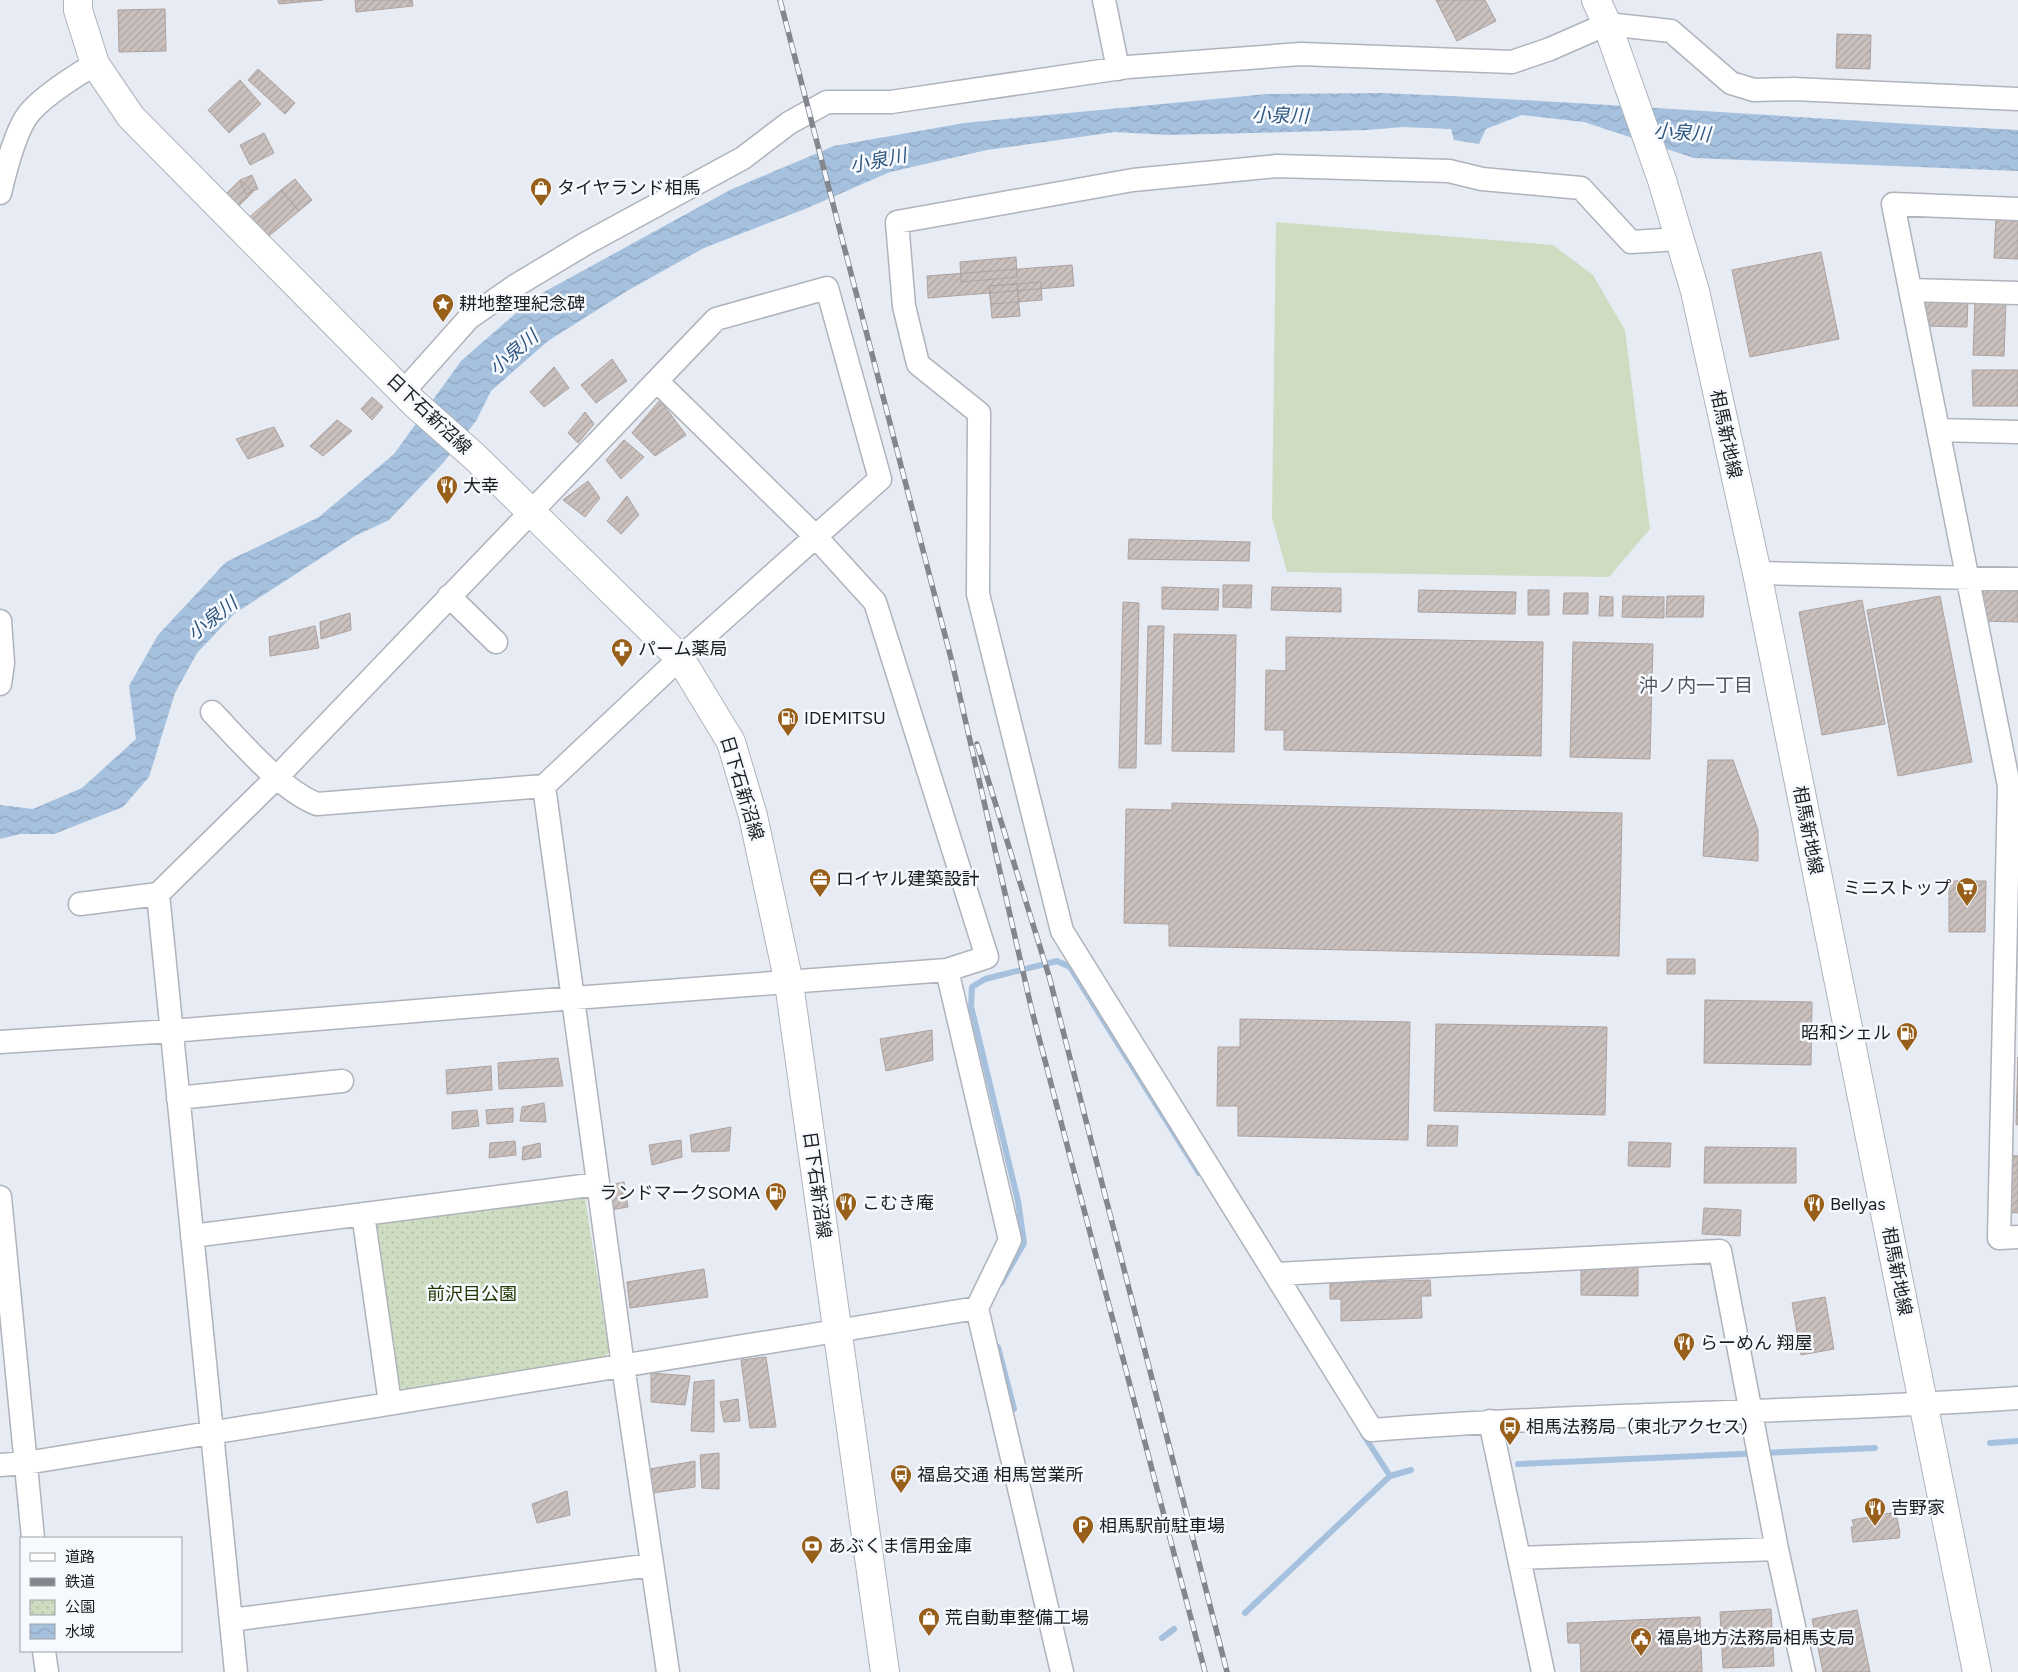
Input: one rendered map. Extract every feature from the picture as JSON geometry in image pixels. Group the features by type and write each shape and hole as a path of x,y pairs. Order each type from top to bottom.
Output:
{"main road":[{"name":"日下石新沼線","path":"78,0 78,10 94,64 130,117 409,398 475,457 680,658 731,742 754,816 789,983 884,1672"},
{"name":"相馬新地線","path":"1601,12 1662,180 1695,291 1757,573 1977,1672"}],"street":[{"path":"1104,0 1118,69"},
{"path":"409,398 469,318 515,286 585,244 743,158 789,123 827,102 890,102 1118,69 1301,54 1512,62 1550,49 1601,12 1671,31 1731,83 1754,90 1793,88 2018,99"},
{"path":"0,193 6,164 27,116 67,81 94,64"},
{"path":"1679,239 1631,242 1581,188 1482,179 1449,171 1277,166 1134,180 896,222 904,306 918,364 979,413 978,594 1062,931 1372,1430 1490,1421 1923,1405 2018,1398"},
{"path":"2018,208 1893,204 1968,578 2010,745 2009,786 2012,905 2010,1142 1999,1238 2018,1237"},
{"path":"80,904 158,894 277,777 530,510 658,382 716,319 827,288 880,479 680,658 544,786 317,804 301,798 277,777 212,712"},
{"path":"1910,290 2018,294"},
{"path":"0,1042 172,1031 947,970 987,957 876,602 816,537 658,382"},
{"path":"1938,430 2018,432"},
{"path":"1757,573 2018,579"},
{"path":"449,596 496,642"},
{"path":"0,621 3,664 0,684"},
{"path":"544,786 623,1366 668,1672"},
{"path":"158,894 236,1672"},
{"path":"947,970 1010,1240 977,1308 1062,1672"},
{"path":"178,1098 342,1082"},
{"path":"192,1236 598,1184"},
{"path":"0,1197 8,1364 26,1463 33,1537"},
{"path":"363,1214 390,1403"},
{"path":"1276,1274 1720,1251 1777,1549 1804,1672"},
{"path":"0,1465 26,1463 977,1308"},
{"path":"1490,1421 1543,1672"},
{"path":"1519,1558 1777,1549"},
{"path":"231,1620 652,1564"},
{"path":"44,1652 46,1672"}],"green space":[{"path":"1276,222 1553,245 1593,275 1625,330 1650,529 1609,577 1287,572 1272,518"},
{"name":"前沢目公園","path":"575,1194 585,1197 609,1352 603,1359 405,1391 394,1383 374,1228 380,1219"}],"water":[{"name":"小泉川","path":"1382,93 2018,130 2018,171 1694,158 1584,122 1522,115 1486,129 1479,144 1454,140 1451,129 1403,127 1367,130 1168,135 1115,132 987,150 890,172 805,209 704,248 627,291 548,341 491,391 476,421 443,463 389,520 355,536 234,614 197,653 175,693 149,777 123,807 54,834 20,834 0,839 0,805 33,809 82,788 136,739 129,686 158,635 226,562 319,517 394,454 461,361 533,298 730,190 834,146 964,123 1267,94"}],"building":[{"path":"278,0 323,0 279,4"},
{"path":"355,0 412,0 413,6 356,12"},
{"path":"1436,0 1485,0 1496,21 1457,41"},
{"path":"165,9 166,51 119,52 118,10"},
{"path":"1837,34 1871,35 1870,69 1836,68"},
{"path":"258,69 295,103 285,114 248,80"},
{"path":"240,80 261,104 229,133 208,110"},
{"path":"264,133 274,153 250,165 240,145"},
{"path":"252,175 258,189 246,194 240,180"},
{"path":"295,179 312,200 299,211 281,190"},
{"path":"240,180 253,192 237,208 224,196"},
{"path":"281,190 299,211 263,241 246,220"},
{"path":"1996,216 2018,217 2018,259 1994,258"},
{"path":"1821,252 1839,339 1750,357 1732,270"},
{"path":"1016,257 1017,277 961,282 960,262"},
{"path":"1072,265 1074,286 928,298 927,276"},
{"path":"1041,282 1042,300 991,304 989,286"},
{"path":"1017,284 1020,316 992,318 989,286"},
{"path":"1923,297 1968,298 1967,327 1922,326"},
{"path":"1975,300 2006,301 2004,356 1973,355"},
{"path":"612,359 627,381 596,403 581,385"},
{"path":"554,367 569,388 544,407 530,392"},
{"path":"1972,370 2018,370 2018,406 1973,406"},
{"path":"372,397 383,407 372,420 361,409"},
{"path":"660,400 686,435 655,456 632,433"},
{"path":"585,412 594,424 578,443 568,433"},
{"path":"337,420 352,431 323,456 310,446"},
{"path":"274,427 284,446 248,459 236,439"},
{"path":"624,440 644,457 621,479 606,460"},
{"path":"588,481 600,498 585,517 563,500"},
{"path":"627,496 639,515 621,534 607,521"},
{"path":"1129,539 1250,542 1249,561 1128,559"},
{"path":"1223,585 1252,585 1251,608 1223,607"},
{"path":"1162,587 1219,589 1218,610 1162,609"},
{"path":"1272,587 1341,588 1341,612 1271,610"},
{"path":"1419,590 1516,592 1515,614 1418,612"},
{"path":"1528,590 1549,590 1549,615 1528,615"},
{"path":"1983,590 2018,591 2018,622 1983,621"},
{"path":"1564,593 1588,593 1588,614 1563,614"},
{"path":"1600,596 1613,597 1613,616 1599,616"},
{"path":"1623,596 1664,597 1664,618 1622,617"},
{"path":"1667,596 1704,596 1703,617 1666,617"},
{"path":"1940,596 1972,762 1898,776 1867,610"},
{"path":"1862,600 1885,724 1822,735 1799,612"},
{"path":"1123,602 1139,603 1136,768 1119,768"},
{"path":"350,613 351,630 321,639 320,622"},
{"path":"315,626 319,648 270,656 269,637"},
{"path":"1148,626 1164,626 1161,744 1145,744"},
{"path":"1174,634 1236,635 1234,752 1172,751"},
{"path":"1286,637 1543,642 1541,756 1284,750 1284,730 1265,730 1266,670 1286,671"},
{"path":"1573,642 1653,644 1650,759 1570,757"},
{"path":"1708,760 1733,760 1758,830 1758,861 1703,856"},
{"path":"1172,803 1622,813 1619,956 1169,946 1169,924 1124,923 1126,809 1172,810"},
{"name":"ミニストップ","path":"1949,881 1986,881 1985,932 1949,932"},
{"path":"1667,959 1695,959 1695,974 1667,974"},
{"path":"1705,1000 1812,1002 1811,1065 1704,1063"},
{"path":"1240,1019 1410,1022 1408,1140 1238,1136 1238,1106 1217,1106 1218,1047 1240,1047"},
{"path":"1436,1024 1607,1027 1605,1115 1434,1111"},
{"path":"932,1030 933,1060 886,1071 880,1039"},
{"path":"2018,1057 2018,1125 2016,1124"},
{"path":"558,1058 563,1086 499,1089 498,1063"},
{"path":"491,1066 492,1090 447,1094 446,1070"},
{"path":"544,1103 546,1122 520,1121 522,1107"},
{"path":"513,1108 513,1122 487,1124 486,1110"},
{"path":"477,1110 479,1126 452,1129 452,1112"},
{"path":"1428,1125 1458,1126 1457,1146 1427,1146"},
{"path":"731,1127 729,1151 692,1152 690,1135"},
{"path":"681,1140 682,1157 652,1165 649,1145"},
{"path":"515,1141 516,1155 489,1158 490,1143"},
{"path":"1629,1142 1671,1143 1670,1167 1628,1166"},
{"path":"540,1143 541,1157 522,1160 523,1147"},
{"path":"1705,1147 1796,1148 1796,1183 1704,1183"},
{"path":"2007,1155 2018,1156 2018,1213 2005,1212"},
{"path":"624,1182 628,1207 611,1210 610,1185"},
{"path":"1704,1208 1741,1210 1740,1236 1702,1234"},
{"path":"1581,1264 1638,1265 1638,1296 1581,1295"},
{"path":"704,1269 708,1297 630,1308 627,1282"},
{"path":"1430,1280 1431,1296 1421,1296 1422,1318 1341,1321 1341,1299 1330,1299 1330,1283"},
{"path":"1825,1297 1834,1349 1801,1355 1792,1303"},
{"path":"766,1357 776,1427 750,1428 741,1360"},
{"path":"651,1373 690,1376 685,1405 651,1402"},
{"path":"714,1380 714,1432 691,1431 694,1382"},
{"path":"738,1399 740,1421 724,1422 720,1402"},
{"path":"719,1453 719,1489 702,1488 700,1455"},
{"path":"695,1461 695,1487 652,1493 650,1469"},
{"path":"567,1491 570,1515 537,1523 532,1504"},
{"name":"吉野家","path":"1896,1512 1900,1533 1899,1538 1853,1542 1851,1527 1854,1527 1852,1520"},
{"path":"1771,1609 1774,1666 1723,1668 1720,1612"},
{"path":"1857,1610 1870,1672 1823,1672 1812,1619"},
{"name":"福島地方法務局相馬支局","path":"1700,1617 1702,1672 1581,1672 1580,1643 1568,1643 1567,1623"}],"waterway":[{"path":"1001,1283 1024,1243 1018,1201 971,1006 972,987 985,979 1057,961 1070,967 1199,1173"},
{"path":"998,1347 1014,1409"},
{"path":"1363,1434 1390,1476"},
{"path":"1990,1443 2018,1441"},
{"path":"1518,1464 1875,1448"},
{"path":"1245,1613 1390,1476 1411,1470"},
{"path":"1162,1638 1174,1629"}],"railway":[{"path":"780,0 952,662 1032,1011 1205,1672"},
{"path":"977,744 1049,976 1227,1672"}],"place":[{"name":"タイヤランド相馬","path":"541,207"},
{"name":"耕地整理紀念碑","path":"443,323"},
{"name":"大幸","path":"447,505"},
{"name":"パーム薬局","path":"622,668"},
{"name":"IDEMITSU","path":"788,737"},
{"name":"ロイヤル建築設計","path":"820,898"},
{"name":"ミニストップ","path":"1967,907"},
{"name":"昭和シェル","path":"1907,1052"},
{"name":"ランドマークSOMA","path":"776,1212"},
{"name":"こむき庵","path":"846,1222"},
{"name":"Bellyas","path":"1814,1223"},
{"name":"らーめん 翔屋","path":"1684,1362"},
{"name":"相馬法務局（東北アクセス）","path":"1510,1446"},
{"name":"福島交通 相馬営業所","path":"901,1494"},
{"name":"吉野家","path":"1875,1527"},
{"name":"相馬駅前駐車場","path":"1083,1545"},
{"name":"あぶくま信用金庫","path":"812,1565"},
{"name":"荒自動車整備工場","path":"929,1637"},
{"name":"福島地方法務局相馬支局","path":"1641,1657"}],"district":[{"name":"沖ノ内一丁目","path":"1696,685"}]}
